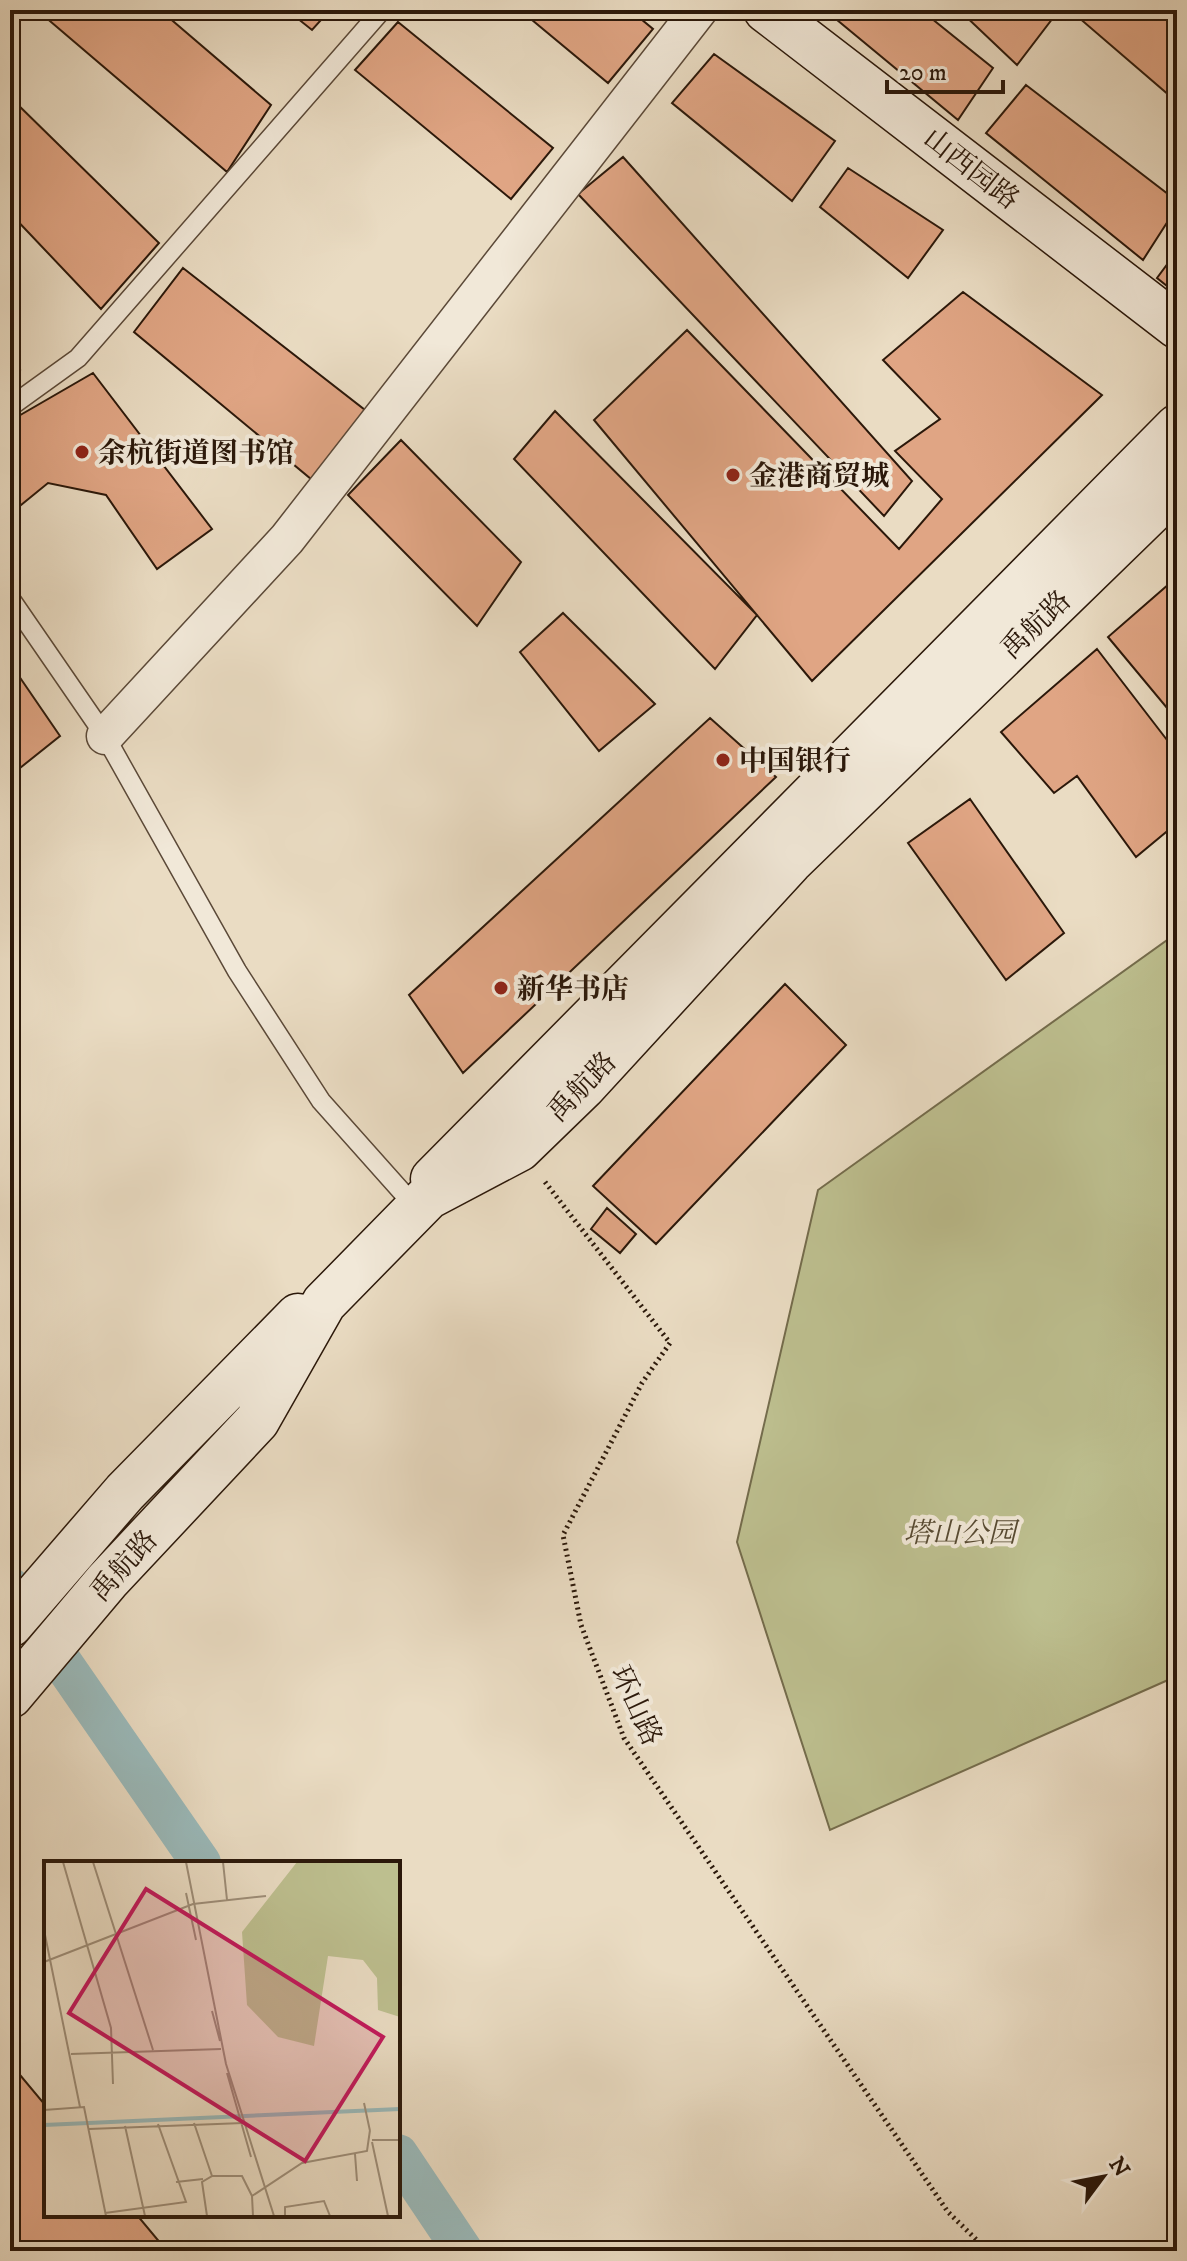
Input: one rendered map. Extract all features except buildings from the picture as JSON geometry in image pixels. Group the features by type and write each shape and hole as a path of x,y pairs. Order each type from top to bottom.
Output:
{"main road":[{"name":"山西园路","path":"766,10 1177,326"},
{"name":"禹航路","path":"10,1625 125,1492 1177,427"},
{"name":"禹航路","path":"16,1690 107,1581 257,1421 324,1303 428,1197 519,1149 583,1087 790,862 1177,486"}],"street":[{"path":"105,736 287,539 699,10"}],"lane":[{"path":"10,407 78,358 382,10"},
{"path":"10,598 105,736 237,971 321,1101 411,1202"}],"path":[{"name":"环山路","path":"519,1149 670,1343 642,1383 563,1535 581,1625 624,1738 948,2212 988,2251"}],"green space":[{"name":"塔山公园","path":"1177,933 1177,1676 830,1830 737,1542 818,1190"}],"waterway":[{"path":"10,1587 200,1861"},
{"path":"400,2157 463,2251"}],"place":[{"name":"余杭街道图书馆","path":"82,452"},
{"name":"金港商贸城","path":"733,475"},
{"name":"中国银行","path":"723,760"},
{"name":"新华书店","path":"501,988"}]}
